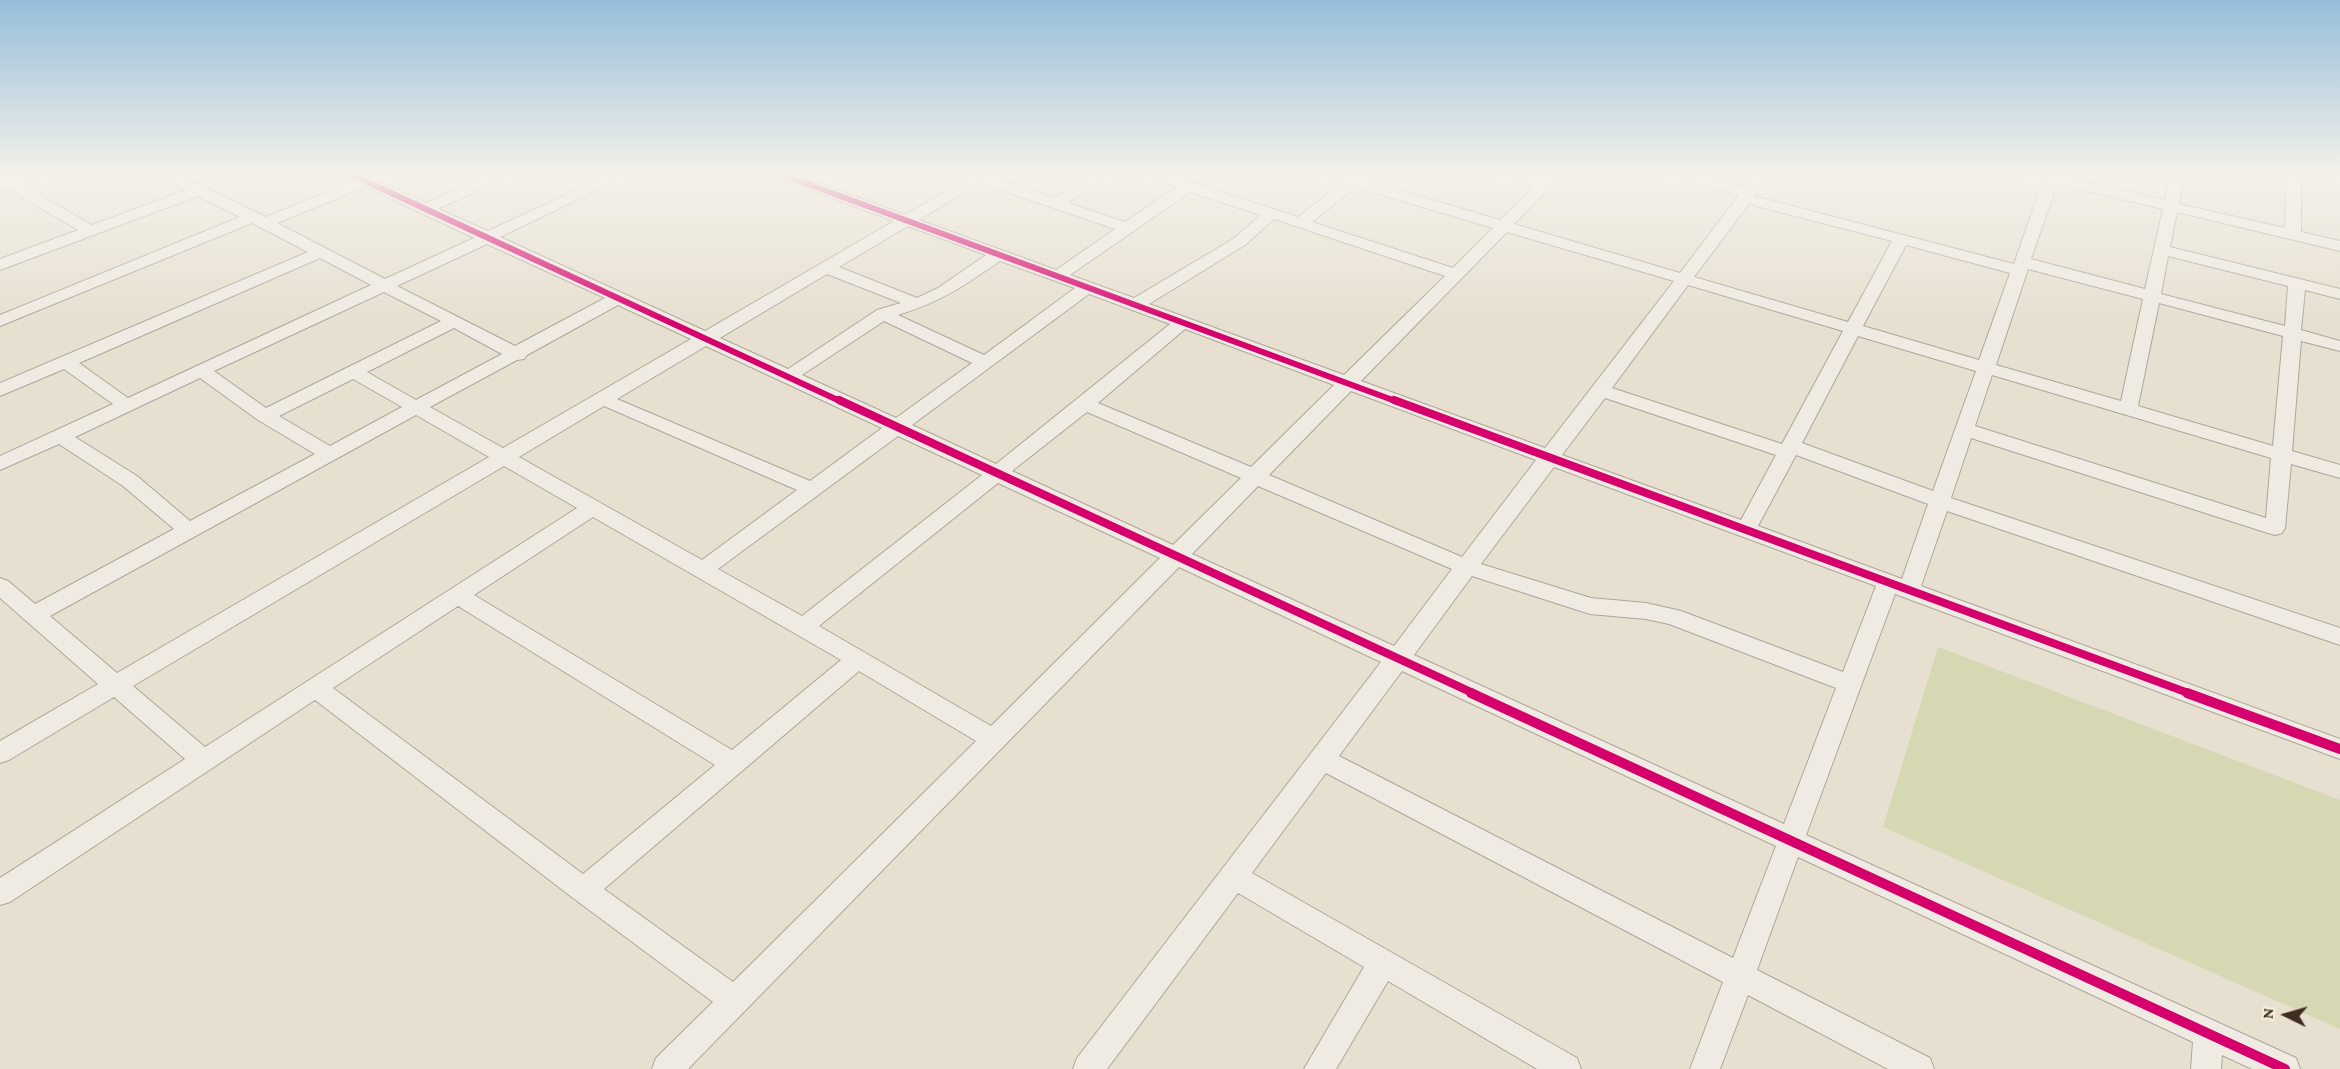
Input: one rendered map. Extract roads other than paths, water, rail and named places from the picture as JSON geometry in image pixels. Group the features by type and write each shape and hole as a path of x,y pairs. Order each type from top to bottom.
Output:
{"street":[{"path":"75,223 90,231"},
{"path":"0,265 112,223"},
{"path":"0,321 252,223"},
{"path":"264,223 318,253 518,355"},
{"path":"455,223 2285,1069"},
{"path":"0,464 520,223"},
{"path":"0,753 901,223"},
{"path":"914,223 2340,749"},
{"path":"1111,223 1126,228"},
{"path":"1057,276 1134,223"},
{"path":"1136,305 1239,242 1261,223"},
{"path":"1305,223 1456,274"},
{"path":"1495,223 2340,472"},
{"path":"667,1069 1507,223"},
{"path":"1088,1069 1726,223"},
{"path":"1843,223 1901,239 2152,296 2340,346"},
{"path":"1705,1069 1850,684 1940,501 2036,223"},
{"path":"2128,410 2168,223"},
{"path":"2245,223 2340,246"},
{"path":"2293,223 2293,234"},
{"path":"1746,530 1901,239"},
{"path":"2162,250 2340,294"},
{"path":"0,390 318,253"},
{"path":"788,377 883,314 917,304 944,292 999,254"},
{"path":"826,268 917,304"},
{"path":"1964,429 2275,528 2297,283"},
{"path":"701,571 1087,287"},
{"path":"33,615 518,355 618,298"},
{"path":"883,314 985,362"},
{"path":"265,416 453,322"},
{"path":"803,627 1085,404 1183,322"},
{"path":"66,362 126,405"},
{"path":"201,370 265,416 332,455"},
{"path":"354,372 803,627 994,739"},
{"path":"1600,390 1790,449 2340,637"},
{"path":"603,399 752,465 813,489"},
{"path":"1085,404 1467,567 1590,606 1646,611 1673,617 1850,684"},
{"path":"60,436 129,481 189,531"},
{"path":"0,893 591,508"},
{"path":"0,586 203,760"},
{"path":"457,595 734,764"},
{"path":"583,890 858,659"},
{"path":"315,687 583,890 735,1000"},
{"path":"1322,759 1919,1069"},
{"path":"1233,876 1566,1069"},
{"path":"1319,1069 1383,963"},
{"path":"2206,1069 2209,1034"}]}
